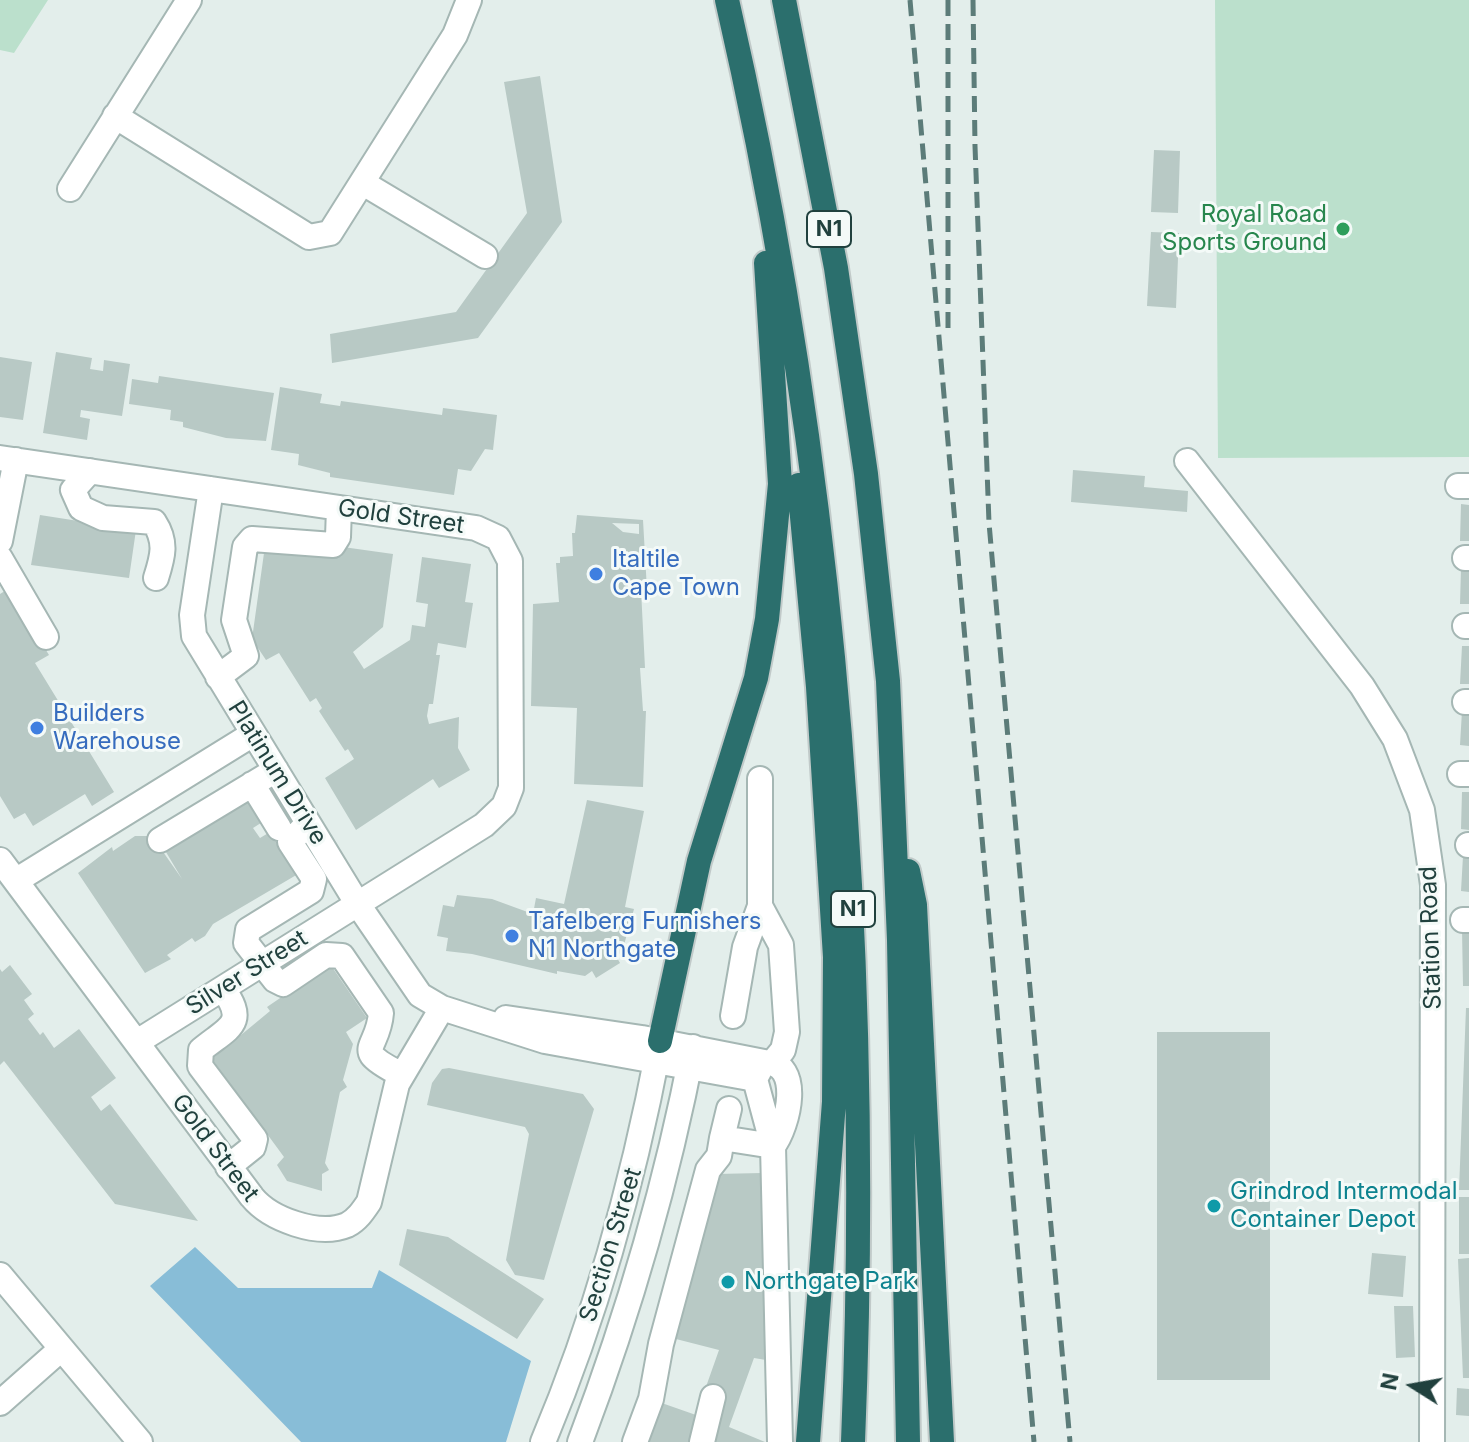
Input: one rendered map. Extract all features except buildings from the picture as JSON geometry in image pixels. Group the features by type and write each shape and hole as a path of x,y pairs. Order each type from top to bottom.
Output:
{"highway":[{"name":"N1","path":"727,0 801,378 837,673 852,859 860,1190 853,1442"},
{"name":"N1","path":"784,0 836,268 865,460 888,681 895,810 908,1442"},
{"path":"658,1051 699,861 756,678 769,606 780,484 760,165"},
{"path":"801,378 799,497 818,687 835,957 834,1102 808,1442"},
{"path":"895,810 915,905 942,1442"}],"street":[{"path":"70,189 189,0"},
{"path":"115,116 309,237 330,233 455,35 469,0"},
{"path":"363,183 485,256"},
{"path":"0,541 8,459"},
{"name":"Gold Street","path":"8,459 489,532 506,549 510,561 511,788 504,806 484,825 357,903"},
{"name":"Station Road","path":"1187,461 1362,686 1395,739 1422,810 1433,885 1432,1442"},
{"path":"90,471 73,490 81,508 103,518 154,522 162,534 164,549 156,578"},
{"name":"Platinum Drive","path":"211,489 192,615 194,636 407,979 420,995 451,1011"},
{"path":"218,677 246,656 234,620 245,547 252,539 265,538 333,545 338,537 339,508"},
{"path":"0,558 46,637"},
{"path":"17,880 253,734"},
{"path":"160,840 276,770"},
{"path":"733,1016 745,947 760,906 760,779"},
{"path":"252,784 279,828"},
{"path":"308,823 290,842 314,879 311,891 245,935 246,943 275,980 283,984 326,955 342,956 381,1013 380,1023 372,1036 371,1055 376,1062 402,1075"},
{"name":"Gold Street","path":"0,860 228,1167 262,1210 277,1218 325,1228 345,1225 359,1217 369,1202 402,1075 451,1011"},
{"name":"Silver Street","path":"137,1042 357,903"},
{"path":"760,906 781,945 787,1032 783,1050 764,1068"},
{"path":"223,989 237,1008 237,1015 233,1024 201,1050 200,1066 255,1139 253,1147 228,1167"},
{"path":"451,1011 546,1022 691,1058 783,1069 790,1087 780,1137 773,1146"},
{"name":"Section Street","path":"543,1442 613,1250 633,1176 658,1051"},
{"name":"Section Street","path":"580,1442 647,1244 674,1143 691,1058"},
{"path":"764,1068 773,1146 780,1442"},
{"path":"635,1442 651,1399 661,1344 708,1170 719,1156 729,1109"},
{"path":"722,1138 773,1146"},
{"path":"0,1275 140,1442"},
{"path":"0,1403 61,1349"},
{"path":"702,1442 713,1397"}],"green space":[{"path":"0,0 48,0 14,53 0,50"},
{"name":"Royal Road Sports Ground","path":"1215,0 1469,0 1469,457 1218,458"}],"water":[{"path":"195,1247 238,1288 372,1288 379,1270 531,1361 506,1442 301,1442 150,1286"}],"railway":[{"path":"910,0 1034,1442"},
{"path":"948,0 948,328"},
{"path":"973,0 975,146 989,523 1070,1442"}],"place":[{"name":"Royal Road Sports Ground","path":"1343,229"},
{"name":"Italtile Cape Town","path":"596,574"},
{"name":"Builders Warehouse","path":"37,728"},
{"name":"Tafelberg Furnishers N1 Northgate","path":"512,936"},
{"name":"Grindrod Intermodal Container Depot","path":"1214,1206"},
{"name":"Northgate Park","path":"728,1282"}]}
